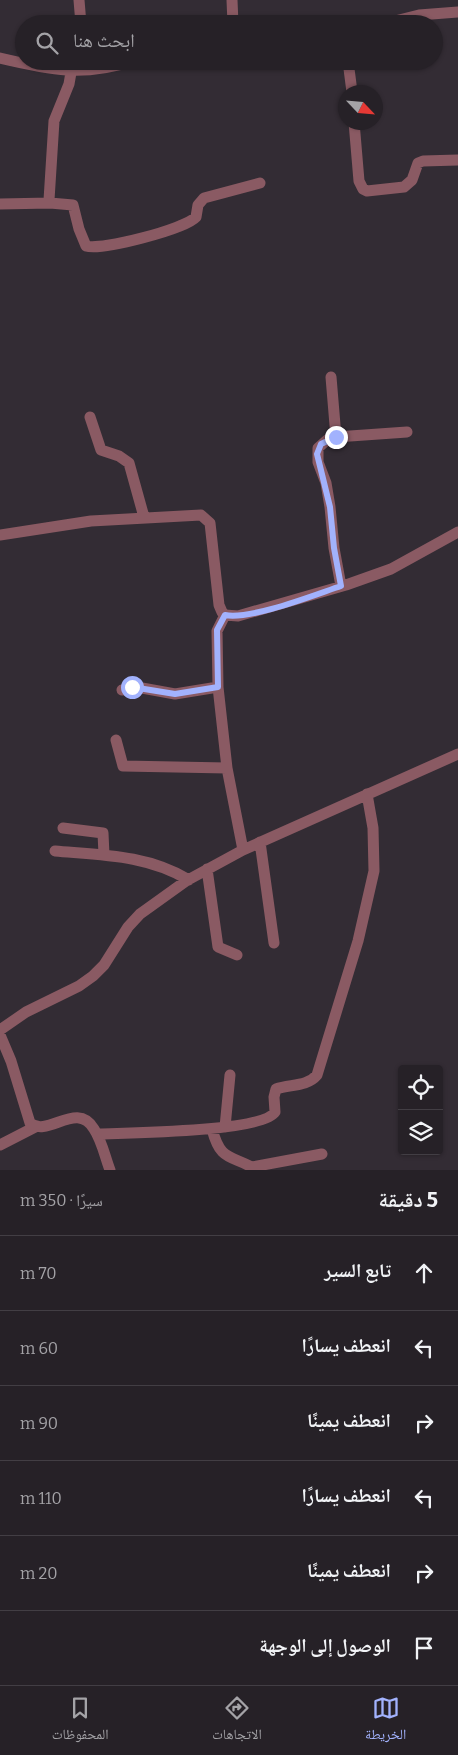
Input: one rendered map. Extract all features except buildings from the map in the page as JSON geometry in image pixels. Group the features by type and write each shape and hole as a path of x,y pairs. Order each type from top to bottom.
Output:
{"street":[{"path":"79,0 81,15"},
{"path":"232,0 233,15"},
{"path":"429,15 458,12"},
{"path":"0,58 15,60"},
{"path":"50,203 54,121 72,70"},
{"path":"349,70 351,85"},
{"path":"355,130 359,181 362,189 367,191 404,187 412,180 418,163 423,161 458,160"},
{"path":"0,204 50,203 73,205 84,243 92,248 100,248 154,234 189,222 196,217 198,205 204,198 260,183"},
{"path":"331,377 336,437"},
{"path":"90,417 101,450 124,458 129,463 144,517"},
{"path":"341,586 334,548 329,499 317,454 321,444 336,437 407,432"},
{"path":"0,535 91,521 201,515 210,523 219,605 225,615"},
{"path":"225,615 238,616 260,611 391,569 458,532"},
{"path":"225,615 217,630 218,687 227,768 243,850"},
{"path":"122,690 137,688 175,694 218,687"},
{"path":"116,740 123,766 227,768"},
{"path":"0,1030 26,1012 79,986 93,976 104,965 128,927 140,914 207,869 260,842 458,754"},
{"path":"97,1134 212,1129 272,1116 276,1112 274,1097 276,1089 305,1084 313,1080 317,1075 358,941 374,872 374,828 367,794"},
{"path":"63,828 102,834 104,855"},
{"path":"260,842 274,943"},
{"path":"55,851 129,857 152,862 189,880"},
{"path":"207,869 218,947 238,954"},
{"path":"0,1034 11,1061 29,1120 37,1126"},
{"path":"225,1127 230,1075"},
{"path":"0,1145 37,1126 73,1117 82,1118 94,1128 110,1170"},
{"path":"212,1129 216,1146 223,1154 255,1168 322,1154"}],"route":[{"path":"132,687 150,689 165,694 200,691 218,687 217,630 225,615 238,616 260,611 341,586 326,483 317,454 321,444 336,437"}]}
